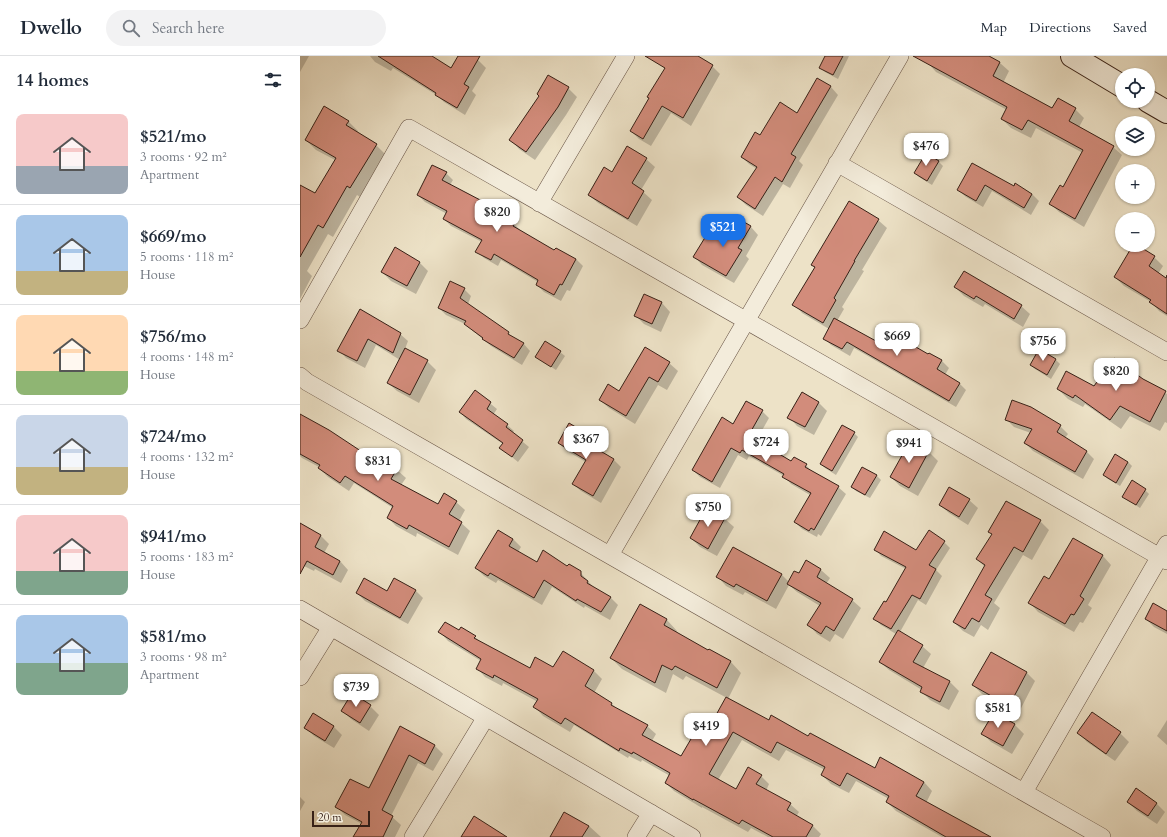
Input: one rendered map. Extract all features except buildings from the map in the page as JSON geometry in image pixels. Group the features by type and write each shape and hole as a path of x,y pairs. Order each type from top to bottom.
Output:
{"street":[{"path":"539,203 626,56"},
{"path":"610,554 900,56"},
{"path":"1072,56 1115,82"},
{"path":"1155,105 1167,112"},
{"path":"300,320 409,128 746,321 1164,554 1024,792"},
{"path":"837,163 1167,352"},
{"path":"300,376 307,382 610,554 1102,837"},
{"path":"300,609 692,837"},
{"path":"300,677 331,627"},
{"path":"413,837 486,717"},
{"path":"636,837 651,813"}]}
